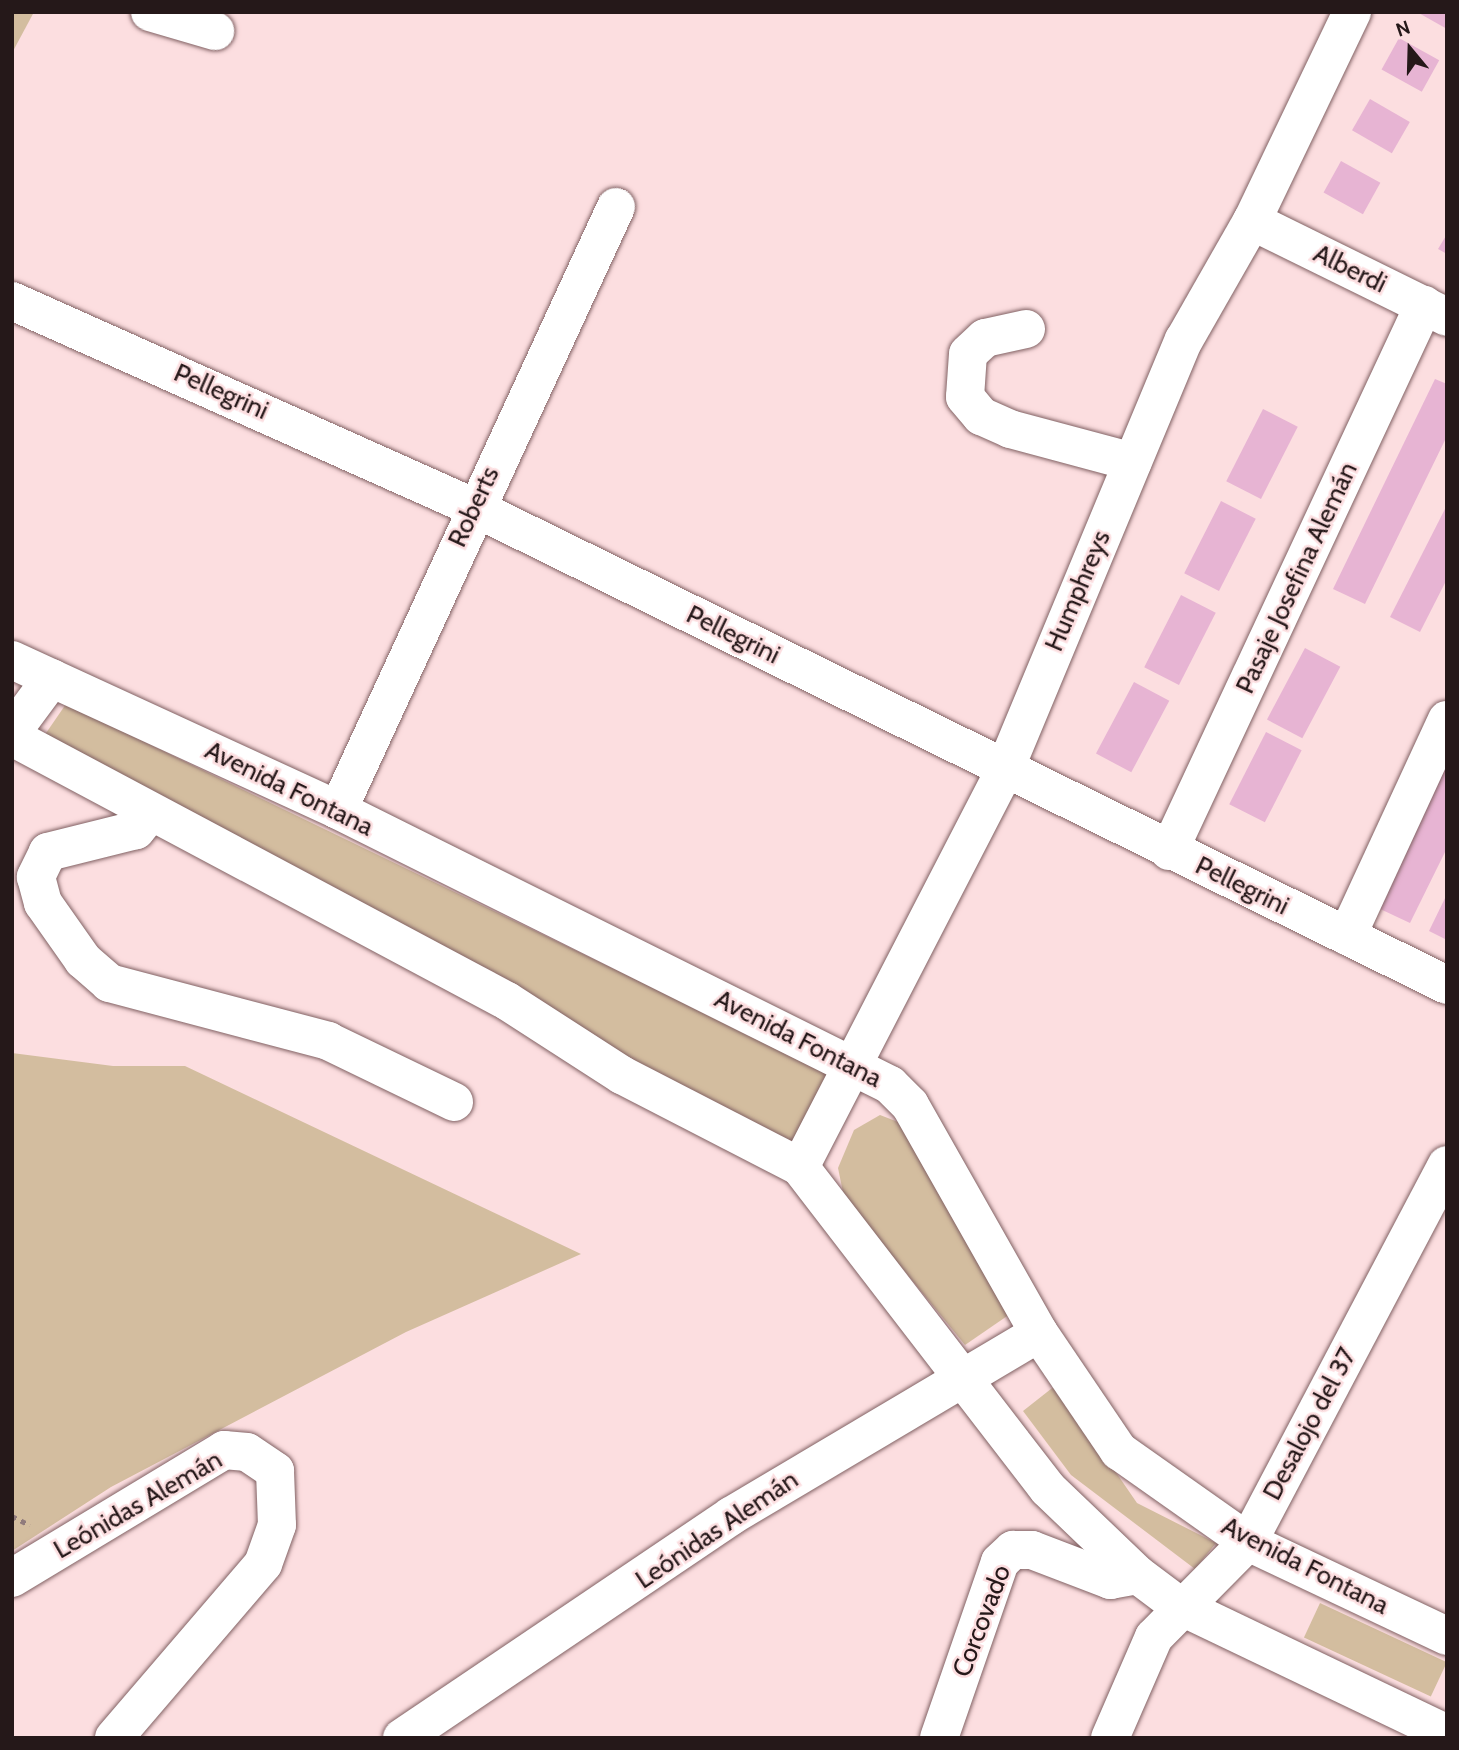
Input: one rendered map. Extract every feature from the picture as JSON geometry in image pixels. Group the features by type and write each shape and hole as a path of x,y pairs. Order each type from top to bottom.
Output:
{"street":[{"path":"150,12 215,31"},
{"name":"Humphreys","path":"800,1167 854,1067 1004,769 1184,340 1252,221 1352,12"},
{"name":"Roberts","path":"338,810 473,507 616,207"},
{"name":"Alberdi","path":"1252,221 1436,311"},
{"name":"Pellegrini","path":"12,301 473,507 1447,985"},
{"name":"Pasaje Josefina Alemán","path":"1170,851 1436,311"},
{"path":"1026,329 985,338 968,354 962,376 973,406 1010,429 1133,462"},
{"name":"Avenida Fontana","path":"12,660 338,810 890,1085 910,1105 1039,1333 1119,1451 1248,1542 1447,1636"},
{"path":"52,678 12,735 149,814 507,1001 622,1075 800,1167 961,1380 1076,1520 1138,1575 1178,1605 1447,1734"},
{"path":"1347,936 1447,720"},
{"path":"149,814 136,830 48,852 36,877 43,903 83,960 109,983 328,1041 454,1102"},
{"name":"Desalojo del 37","path":"1110,1738 1154,1637 1178,1605 1248,1542 1447,1165"},
{"name":"Leónidas Alemán","path":"402,1738 731,1516 1039,1333"},
{"name":"Leónidas Alemán","path":"12,1578 224,1450 247,1452 275,1471 277,1525 263,1564 114,1738"},
{"name":"Corcovado","path":"939,1738 1000,1562 1013,1550 1032,1550 1110,1580 1138,1575"}],"shaded area":[{"path":"12,12 34,12 12,53"},
{"path":"66,704 831,1074 793,1145 663,1082 44,736"},
{"path":"12,1053 113,1066 185,1066 581,1254 406,1332 111,1487 12,1551"},
{"path":"880,1115 911,1127 1013,1312 965,1345 844,1197 838,1168 854,1130"},
{"path":"1056,1385 1137,1503 1216,1543 1195,1569 1071,1475 1023,1411"},
{"path":"1320,1603 1447,1662 1431,1697 1304,1637"}],"building":[{"path":"1417,12 1447,12 1447,29"},
{"path":"1399,38 1439,60 1422,92 1382,69"},
{"path":"1370,99 1410,122 1392,153 1352,130"},
{"path":"1341,161 1380,183 1363,214 1324,192"},
{"path":"1447,234 1447,254 1438,249"},
{"path":"1435,379 1447,384 1447,436 1365,604 1333,589"},
{"path":"1263,409 1298,427 1261,499 1226,481"},
{"path":"1221,501 1256,519 1219,591 1184,573"},
{"path":"1447,505 1447,579 1420,632 1390,617"},
{"path":"1181,595 1216,613 1179,685 1144,667"},
{"path":"1305,648 1340,667 1302,738 1267,720"},
{"path":"1134,682 1169,701 1131,772 1096,754"},
{"path":"1266,732 1302,750 1265,822 1229,804"},
{"path":"1447,763 1447,848 1410,923 1378,908"},
{"path":"1447,894 1447,940 1429,931"}]}
